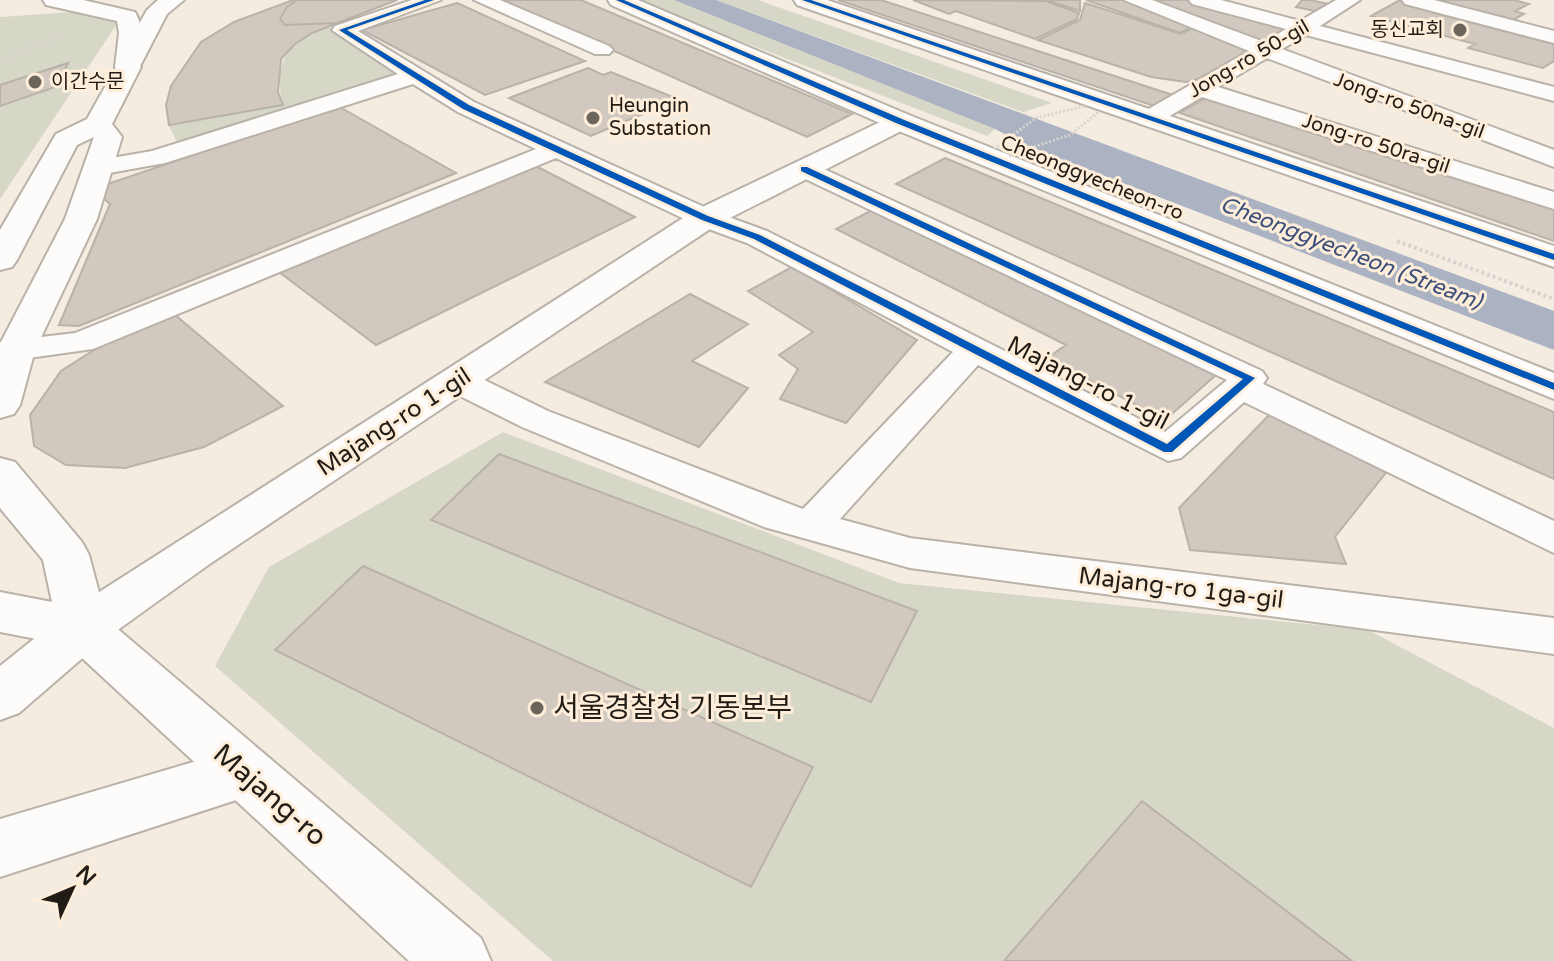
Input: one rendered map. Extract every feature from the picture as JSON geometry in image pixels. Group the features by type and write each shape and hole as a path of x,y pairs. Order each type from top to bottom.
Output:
{"main road":[{"path":"54,0 127,17 131,33 128,67"},
{"path":"0,260 66,140 98,124 158,10 173,0"},
{"name":"Cheonggyecheon-ro","path":"619,0 899,121 1554,387"},
{"path":"805,0 1554,257"},
{"name":"Majang-ro 1-gil","path":"0,697 83,628 194,551 705,218 899,121"},
{"path":"0,405 8,351 81,219 108,137 98,124"},
{"path":"0,473 5,484 65,555 83,628 0,612"},
{"name":"Majang-ro","path":"83,628 458,961"},
{"path":"0,848 244,773"}],"street":[{"path":"431,0 342,30 466,107 705,218"},
{"path":"484,0 602,50"},
{"name":"Jong-ro 50na-gil","path":"1134,0 1554,159"},
{"path":"1199,0 1554,94"},
{"name":"Jong-ro 50-gil","path":"1148,119 1350,0"},
{"path":"1412,0 1554,37"},
{"path":"98,167 156,158 418,75"},
{"name":"Jong-ro 50ra-gil","path":"1198,88 1554,201"},
{"path":"8,351 81,342 557,149"},
{"path":"804,169 1250,378 1240,386 1554,538"},
{"name":"Majang-ro 1-gil","path":"705,218 757,237 1168,449 1240,386"},
{"path":"811,526 974,349"},
{"name":"Majang-ro 1ga-gil","path":"458,381 535,419 778,517 910,553 1554,636"}],"path":[{"path":"0,62 65,33"},
{"path":"994,149 1029,120 1048,112 1086,106"},
{"path":"1009,155 1067,138 1090,123 1100,111"}],"green space":[{"path":"634,0 674,0 995,129 987,136"},
{"path":"716,0 758,0 1052,103 1023,112"},
{"path":"95,12 116,20 117,24 0,199 0,17"},
{"path":"328,27 399,70 395,78 178,144 169,126 283,105 280,76 286,56 303,40"},
{"path":"503,432 899,583 1368,630 1554,728 1554,961 553,961 215,666 269,567"}],"water":[{"name":"Cheonggyecheon (Stream)","path":"674,0 716,0 1554,311 1554,350 1030,147 995,129"}],"building":[{"path":"293,0 397,0 312,33 295,44 281,59 278,92 283,105 169,125 166,105 171,86 201,42 234,22"},
{"path":"297,0 397,0 337,23 285,25 280,19 287,7"},
{"path":"500,0 581,0 852,114 807,137"},
{"path":"838,0 881,0 1173,95 1154,106"},
{"path":"913,0 1046,1 1079,13 1077,19 1035,39 956,11 949,14"},
{"path":"1046,0 1080,0 1080,11"},
{"path":"1086,0 1126,0 1193,26 1180,33"},
{"path":"1140,0 1187,0 1276,24 1285,34 1262,46"},
{"path":"1302,0 1328,4 1315,11 1296,7"},
{"name":"동신교회","path":"1400,0 1441,9 1434,13 1554,44 1554,61 1543,68 1468,48 1475,44 1371,16"},
{"path":"1418,0 1514,0 1529,4 1515,11 1524,14 1513,20 1497,16 1490,19"},
{"path":"457,3 585,61 485,95 362,30"},
{"path":"1085,3 1181,34 1195,27 1256,49 1198,79 1186,82 1151,77 1038,40 1080,20"},
{"name":"이간수문","path":"68,63 58,86 0,106 0,85"},
{"name":"Heungin Substation","path":"588,68 603,75 611,72 678,99 591,136 509,98"},
{"path":"1212,94 1554,206 1554,241 1180,113"},
{"path":"338,106 456,173 79,326 59,325 110,204 93,189"},
{"path":"945,158 1554,412 1554,479 896,184"},
{"path":"532,164 635,217 376,345 279,272"},
{"path":"872,210 1216,375 1165,420 1047,358 1066,345 836,229"},
{"path":"792,267 917,340 846,423 780,399 798,369 779,355 813,332 748,291"},
{"path":"690,294 748,324 692,361 748,388 699,447 545,382"},
{"path":"174,314 283,406 204,447 125,468 66,465 34,446 30,415 61,371 102,345"},
{"path":"1270,414 1388,470 1335,537 1346,564 1190,550 1179,508"},
{"name":"서울경찰청 기동본부","path":"499,454 917,611 871,702 431,520"},
{"name":"서울경찰청 기동본부","path":"363,566 813,767 751,887 275,650"},
{"path":"1142,801 1352,961 1004,961"}],"cycle path":[{"path":"431,0 342,30 466,107 705,218 757,237 1168,449 1250,378 804,169"},
{"path":"619,0 899,121 1554,387"},
{"path":"805,0 1554,257"}],"place":[{"name":"동신교회","path":"1460,30"},
{"name":"이간수문","path":"35,82"},
{"name":"Heungin Substation","path":"593,118"},
{"name":"서울경찰청 기동본부","path":"537,708"}]}
